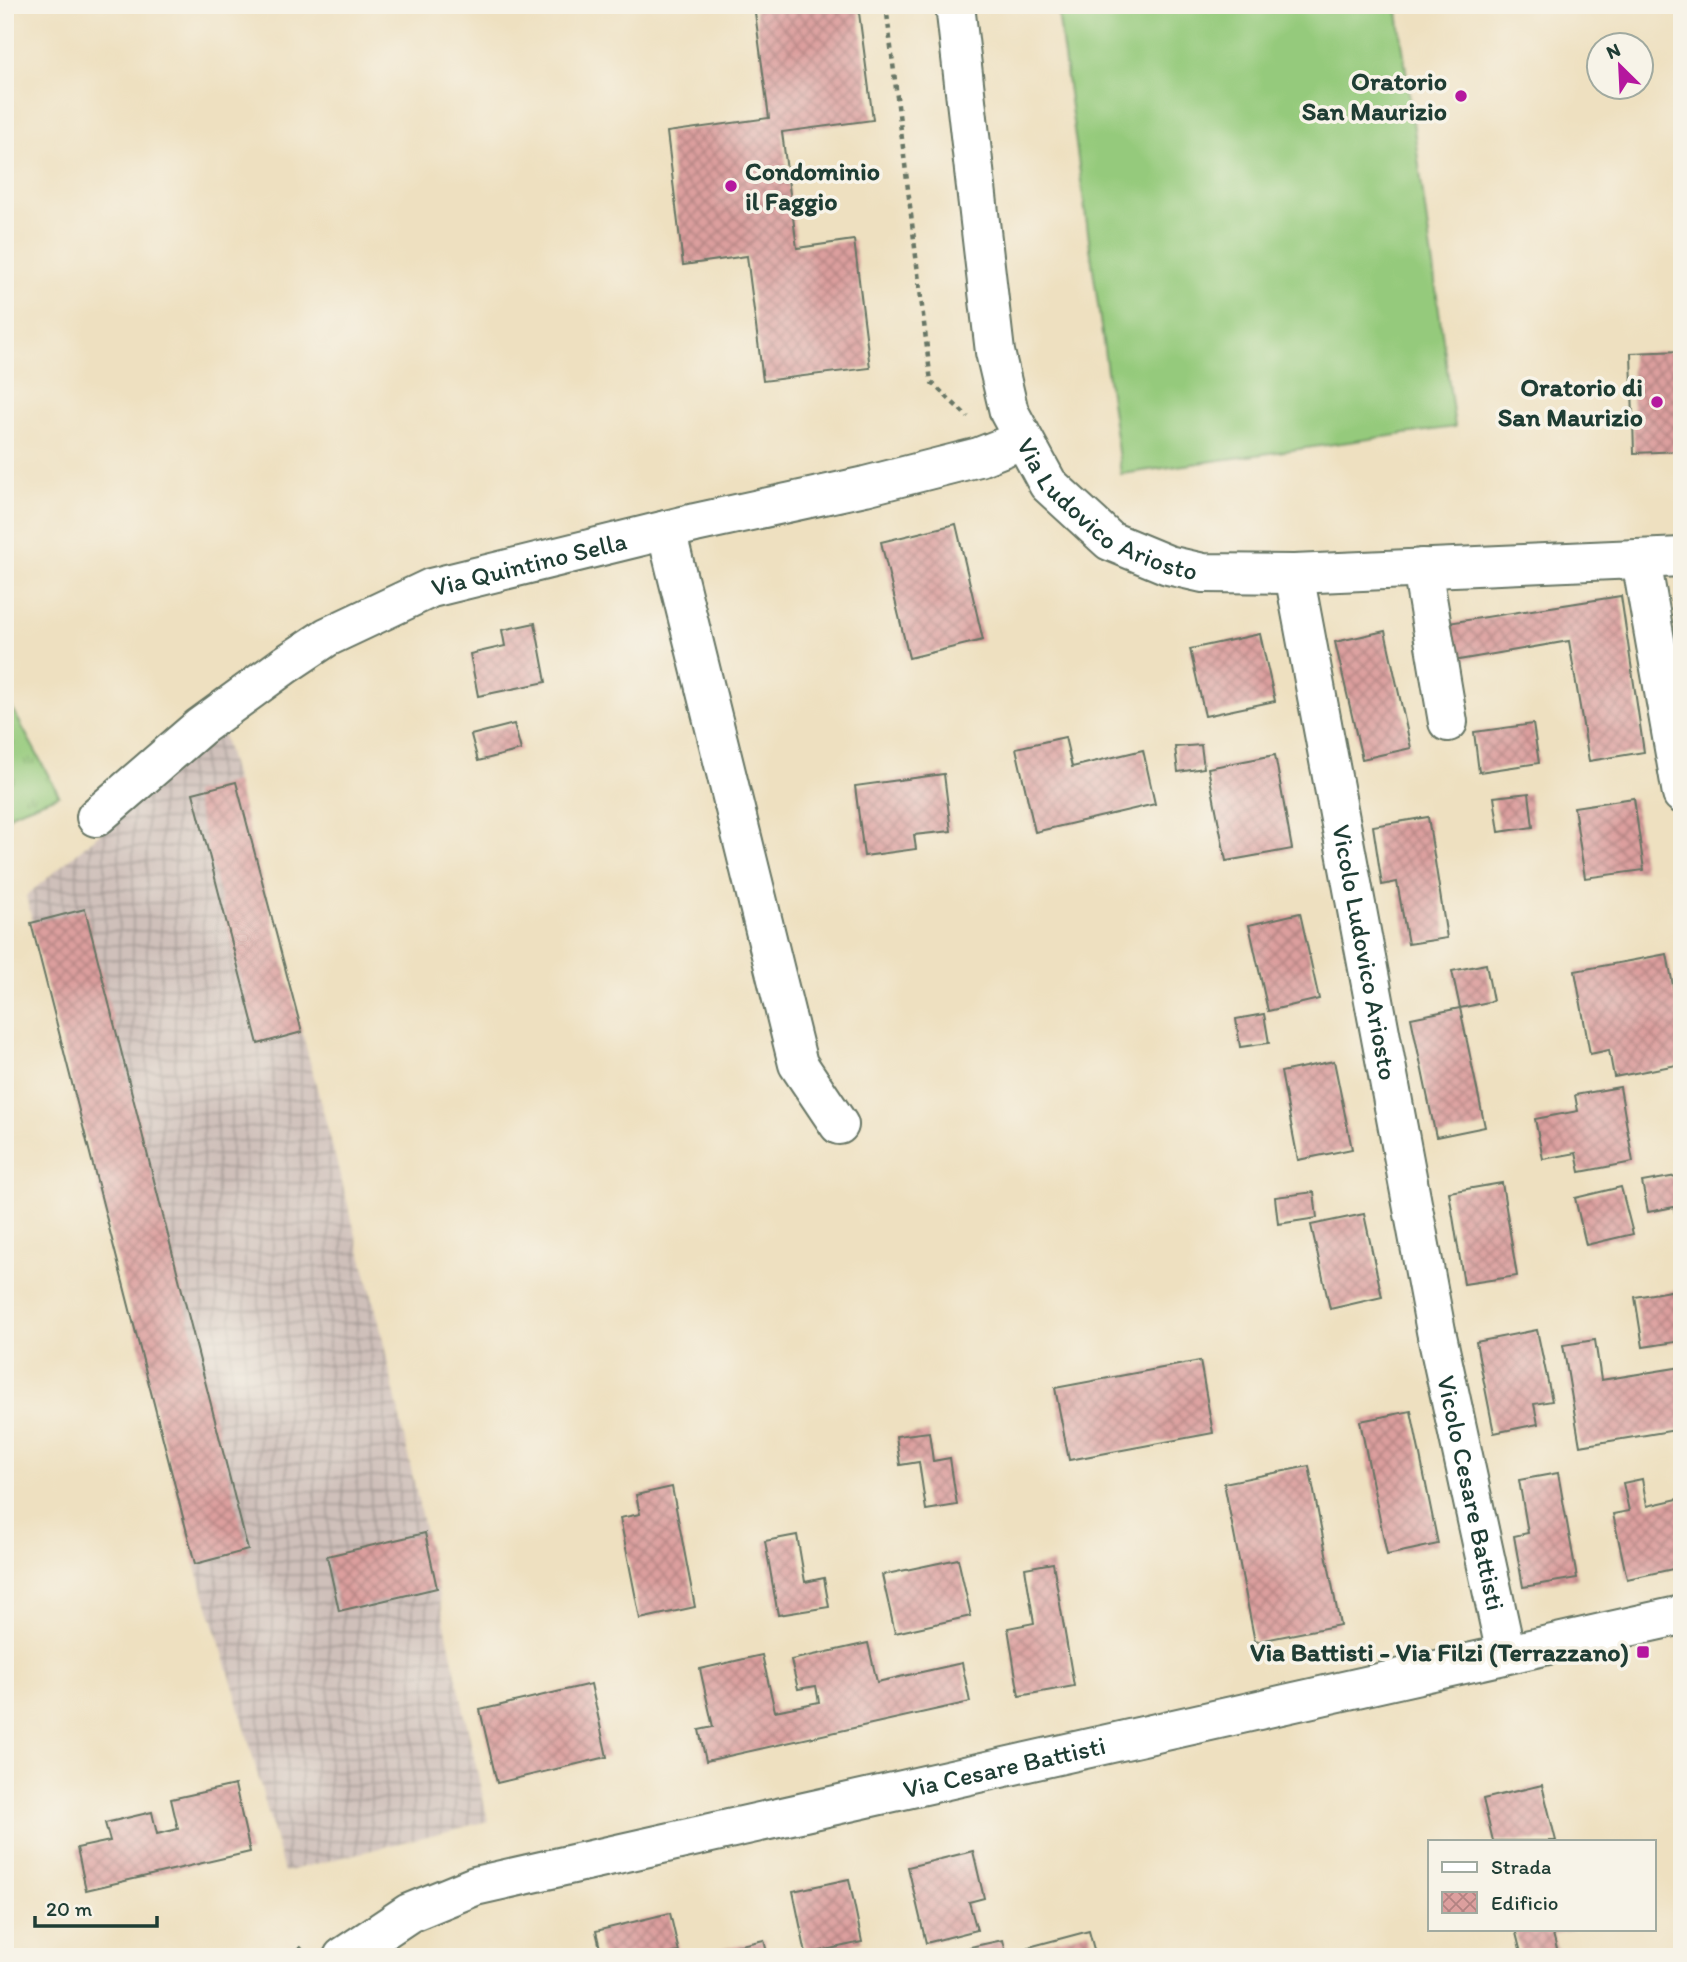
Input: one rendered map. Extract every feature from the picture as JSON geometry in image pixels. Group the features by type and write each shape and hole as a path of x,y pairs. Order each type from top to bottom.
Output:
{"street":[{"name":"Via Ludovico Ariosto","path":"955,5 995,352 1009,412 1008,446 1110,541 1168,565 1203,573 1294,574 1641,560"},
{"name":"Via Quintino Sella","path":"96,817 208,721 327,637 431,588 666,530 865,486 1008,446"},
{"path":"666,530 798,1063 839,1125"},
{"path":"1682,557 1641,560 1682,794"},
{"path":"1422,568 1448,722"},
{"name":"Vicolo Ludovico Ariosto","path":"1294,574 1436,1331"},
{"name":"Vicolo Cesare Battisti","path":"1436,1331 1506,1654"},
{"name":"Via Cesare Battisti","path":"343,1957 409,1913 475,1886 1682,1615"}],"path":[{"path":"886,5 931,382 975,424 1008,446"}],"shaded area":[{"path":"222,730 379,1322 488,1821 284,1872 236,1695 195,1564 26,896"}],"green space":[{"path":"1057,5 1397,5 1455,427 1121,474"},
{"path":"5,695 59,795 15,812 5,820"}],"building":[{"name":"Condominio il Faggio","path":"754,5 858,5 873,120 782,132 797,248 854,240 870,368 763,381 747,256 683,265 667,132 769,118"},
{"name":"Oratorio di San Maurizio","path":"1682,351 1682,451 1634,453 1631,353"},
{"path":"956,524 983,640 909,658 881,542"},
{"path":"1621,596 1644,752 1589,761 1569,641 1447,662 1442,624"},
{"path":"535,623 546,682 478,696 470,654 505,646 502,630"},
{"path":"1385,631 1411,748 1362,759 1335,642"},
{"path":"1260,634 1275,701 1205,716 1190,649"},
{"path":"514,724 521,750 478,761 471,735"},
{"path":"1533,724 1539,763 1479,772 1474,732"},
{"path":"1065,737 1072,767 1143,750 1155,804 1035,832 1016,748"},
{"path":"1201,745 1204,768 1178,772 1175,747"},
{"path":"1275,755 1292,849 1226,861 1208,768"},
{"path":"944,774 951,831 914,835 916,849 864,856 855,786"},
{"path":"236,782 302,1032 258,1044 193,793"},
{"path":"1529,793 1533,827 1499,832 1494,797"},
{"path":"1634,798 1644,870 1585,878 1574,807"},
{"path":"1428,817 1447,938 1408,944 1397,882 1382,885 1373,826"},
{"path":"85,909 248,1550 195,1564 31,923"},
{"path":"1300,913 1319,999 1268,1011 1249,925"},
{"path":"1667,954 1682,1033 1682,1064 1614,1077 1609,1050 1590,1054 1575,971"},
{"path":"1486,964 1493,1001 1460,1008 1452,971"},
{"path":"1460,1008 1485,1127 1436,1137 1411,1018"},
{"path":"1264,1014 1269,1043 1240,1047 1236,1019"},
{"path":"1334,1061 1352,1149 1298,1160 1281,1072"},
{"path":"1620,1087 1633,1162 1580,1172 1576,1153 1543,1159 1535,1119 1578,1111 1575,1095"},
{"path":"1682,1175 1680,1246 1674,1207 1648,1212 1642,1182"},
{"path":"1502,1183 1517,1276 1464,1284 1449,1192"},
{"path":"1621,1187 1633,1234 1586,1245 1575,1198"},
{"path":"1314,1192 1317,1218 1278,1224 1275,1197"},
{"path":"1364,1214 1382,1297 1330,1309 1311,1225"},
{"path":"1682,1289 1682,1341 1643,1347 1635,1297"},
{"path":"1537,1330 1552,1401 1534,1404 1538,1424 1494,1433 1476,1342"},
{"path":"1595,1340 1601,1380 1682,1367 1682,1429 1580,1446 1563,1345"},
{"path":"1200,1361 1213,1433 1069,1460 1055,1388"},
{"path":"1411,1411 1438,1544 1387,1555 1360,1421"},
{"path":"929,1432 933,1461 950,1458 957,1505 926,1510 919,1462 900,1465 896,1436"},
{"path":"1309,1466 1340,1625 1255,1642 1224,1483"},
{"path":"1558,1473 1577,1578 1523,1587 1514,1536 1528,1533 1519,1480"},
{"path":"1642,1479 1647,1506 1682,1498 1682,1567 1627,1579 1613,1514 1629,1511 1623,1483"},
{"path":"672,1487 695,1607 640,1619 620,1518 640,1514 636,1495"},
{"path":"425,1533 437,1588 339,1611 327,1556"},
{"path":"797,1535 805,1582 824,1578 829,1607 778,1615 765,1541"},
{"path":"958,1559 971,1616 895,1633 882,1575"},
{"path":"1053,1563 1074,1686 1019,1696 1008,1628 1034,1623 1025,1568"},
{"path":"868,1643 877,1682 962,1663 970,1702 706,1761 699,1730 713,1727 700,1669 762,1655 775,1711 819,1702 816,1686 798,1689 791,1660"},
{"path":"591,1684 607,1757 497,1783 480,1710"},
{"path":"235,1785 250,1852 86,1890 77,1848 110,1841 105,1823 152,1812 157,1834 178,1829 171,1799"},
{"path":"1542,1785 1556,1840 1493,1840 1483,1799"},
{"path":"973,1851 984,1898 969,1902 977,1930 926,1943 908,1867"},
{"path":"849,1879 862,1942 806,1954 793,1891"},
{"path":"670,1913 679,1952 655,1957 602,1957 596,1931"},
{"path":"1515,1930 1573,1930 1553,1934 1559,1957 1522,1957"},
{"path":"1089,1931 1096,1957 1031,1957 1029,1947"},
{"path":"764,1940 768,1957 690,1957 690,1956"},
{"path":"1003,1940 1007,1957 972,1957 970,1947"}],"place":[{"name":"Oratorio San Maurizio","path":"1461,96"},
{"name":"Condominio il Faggio","path":"731,186"},
{"name":"Oratorio di San Maurizio","path":"1657,402"},
{"name":"Via Battisti - Via Filzi (Terrazzano)","path":"1643,1652"}]}
